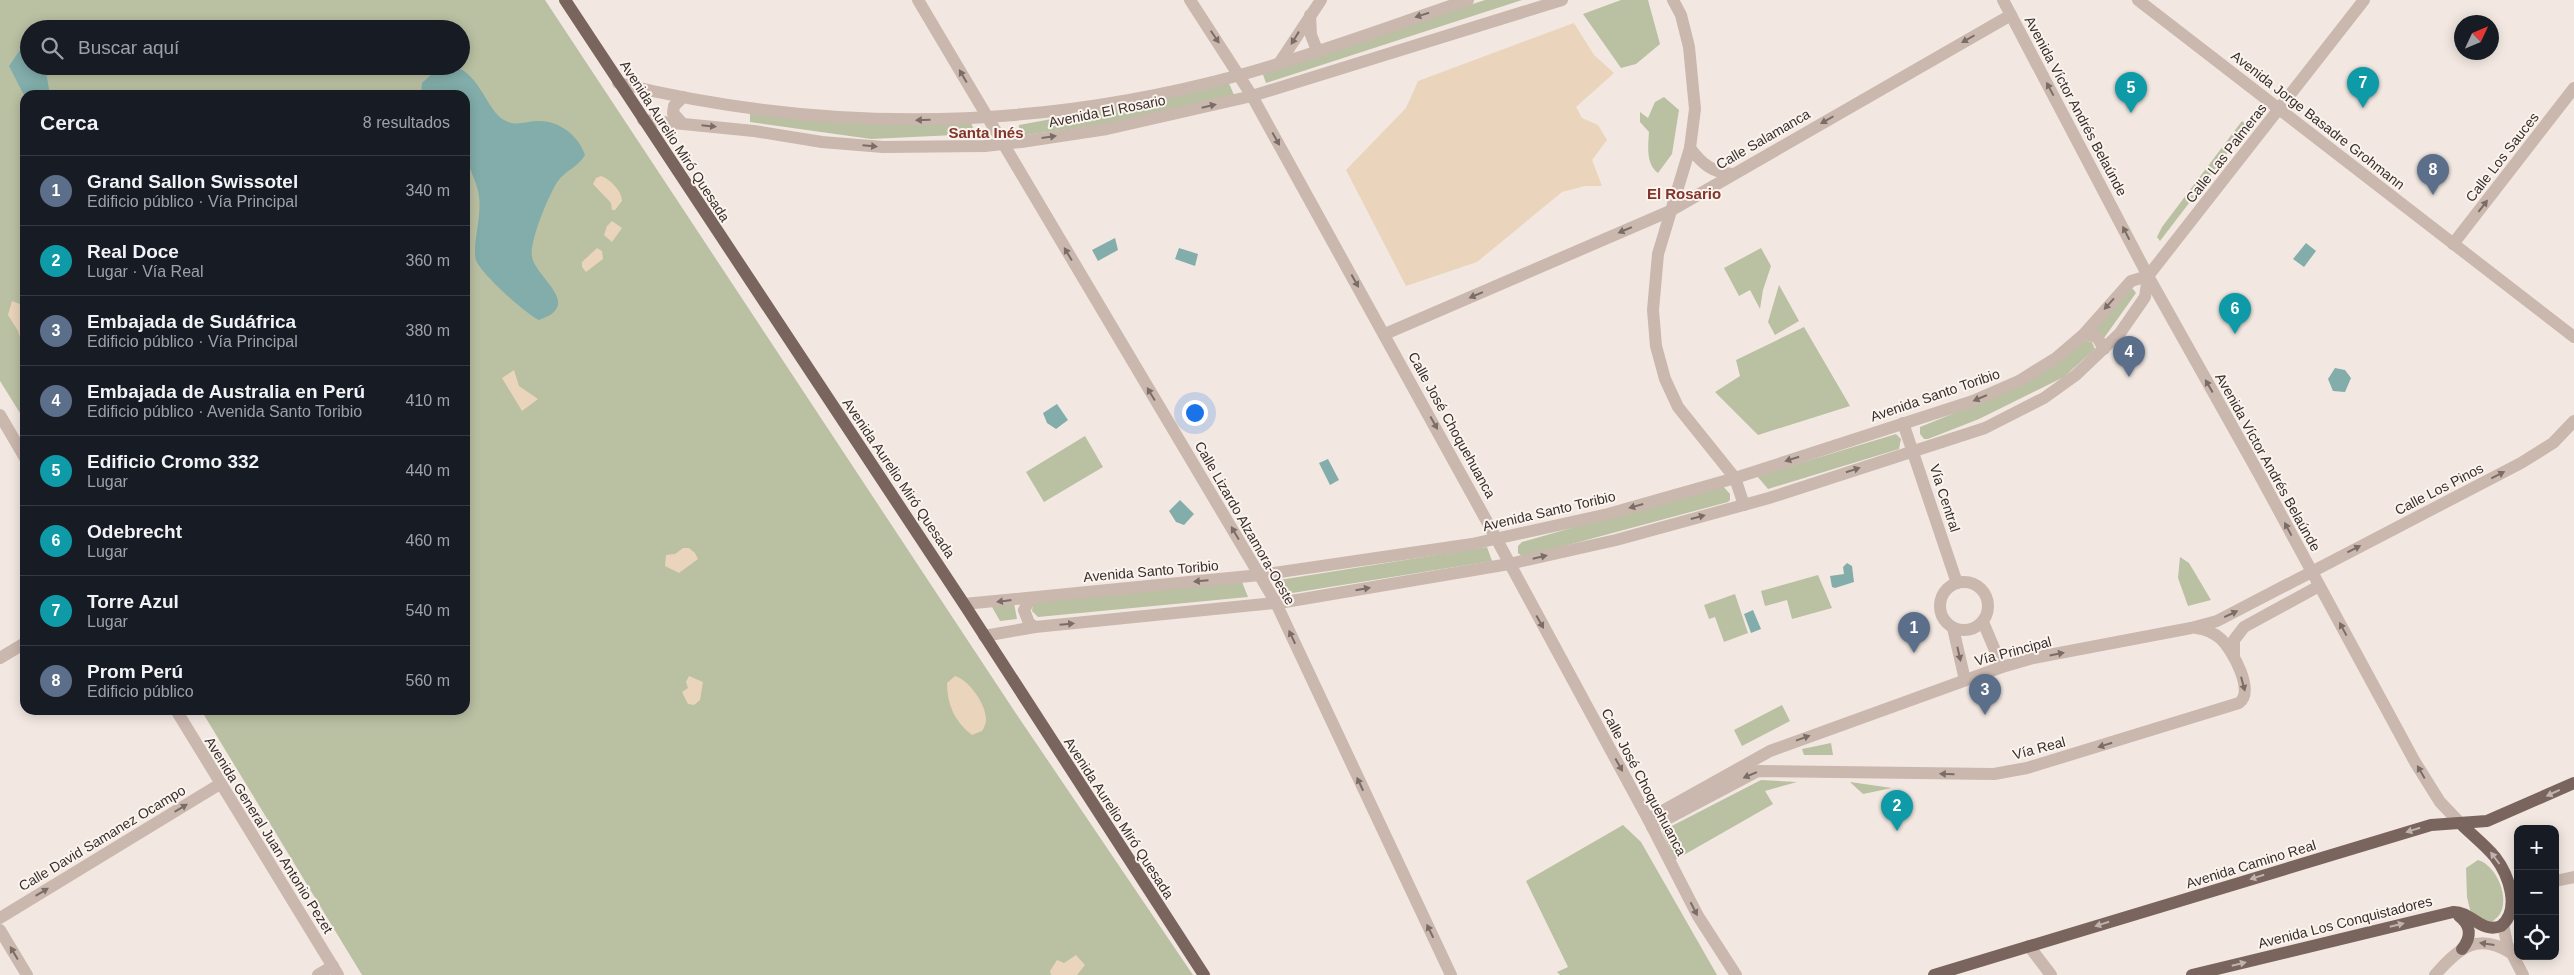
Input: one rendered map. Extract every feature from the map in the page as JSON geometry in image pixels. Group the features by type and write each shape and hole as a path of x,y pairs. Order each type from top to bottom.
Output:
{"main road":[{"name":"Avenida Aurelio Miró Quesada","path":"565,0 618,83 964,604 1204,975"},
{"name":"Avenida Camino Real","path":"1934,975 2431,825 2487,821 2574,783"},
{"name":"Avenida Víctor Andrés Belaúnde","path":"2461,824 2496,858 2514,898"},
{"name":"Avenida Víctor Andrés Belaúnde","path":"2503,924 2511,914 2514,904"},
{"name":"Avenida Los Conquistadores","path":"2192,975 2453,912 2462,912 2490,928 2503,924"},
{"path":"2453,912 2464,920 2469,927 2469,938 2462,949"}],"street":[{"name":"Calle Lizardo Alzamora-Oeste","path":"918,0 1276,603 1452,975"},
{"name":"Calle José Choquehuanca","path":"1190,0 1252,96 1385,334 1650,823 1698,916 1736,975"},
{"path":"1280,62 1321,0"},
{"name":"Avenida El Rosario","path":"618,83 683,97 825,118 883,120 987,118 1100,105 1240,75 1468,0"},
{"name":"Avenida El Rosario","path":"643,120 754,131 822,142 884,147 1002,144 1107,129 1252,96 1562,0"},
{"path":"1673,0 1685,29 1693,77 1695,109 1690,148 1670,210 1656,272 1653,310 1660,364 1678,407 1735,478 1744,505"},
{"name":"Avenida Víctor Andrés Belaúnde","path":"2003,0 2148,276 2259,474 2426,780 2440,802 2461,824"},
{"name":"Avenida Jorge Basadre Grohmann","path":"2138,0 2574,338"},
{"name":"Calle Las Palmeras","path":"2148,276 2364,0"},
{"name":"Calle Salamanca","path":"1385,334 1670,210 2011,14"},
{"path":"1310,15 1310,34 1318,50"},
{"name":"Calle Los Sauces","path":"2454,244 2574,88"},
{"path":"682,123 673,112 674,106 683,97"},
{"path":"1690,148 1708,168 1716,172 1733,174"},
{"path":"984,636 1035,626 1276,603 1508,564 1616,540 1744,505 1985,428 2010,418 2044,398 2076,375 2104,349 2120,332 2142,302 2145,297 2148,276"},
{"name":"Avenida Santo Toribio","path":"964,604 1260,575 1497,540 1608,514 1735,478 1903,424 1973,401 2019,381 2056,358 2084,334 2128,284 2148,276"},
{"path":"2084,334 2097,337 2104,349"},
{"path":"0,415 20,449"},
{"name":"Calle Los Pinos","path":"2311,572 2521,463 2553,442 2574,421"},
{"name":"Vía Central","path":"1903,424 1957,583"},
{"name":"Vía Principal","path":"1650,823 1756,757 1785,745 2002,667 2033,658 2191,628 2229,615 2311,572"},
{"path":"1953,628 1969,631 1983,622 1989,608 1985,593 1972,583 1957,583 1944,592 1940,608 1942,616 1953,628 1965,680"},
{"path":"2234,655 2234,640 2244,627 2319,586"},
{"path":"1031,598 1026,603 1025,616 1035,626"},
{"path":"1983,622 2002,667"},
{"name":"Vía Real","path":"1650,823 1758,771 1978,775 2028,768 2239,704 2244,699 2245,688 2234,655 2214,634 2191,628"},
{"path":"0,658 20,646"},
{"name":"Avenida General Juan Antonio Pezet","path":"179,715 335,971"},
{"path":"1785,745 1778,752 1777,759 1780,766 1787,771"},
{"name":"Calle David Samanez Ocampo","path":"0,918 220,784"},
{"path":"2559,880 2574,877"},
{"path":"2503,924 2511,953 2523,975"},
{"path":"0,930 27,975"},
{"path":"2435,975 2462,949 2471,944 2486,943 2511,953"},
{"path":"2029,946 2051,975"},
{"path":"318,975 335,971"}],"green space":[{"path":"0,0 545,0 1013,709 1193,975 362,975 204,715 470,715 470,90 20,90 20,413 0,381"},
{"path":"1485,0 1522,0 1266,83 1262,72"},
{"path":"1621,0 1648,0 1660,44 1636,64 1621,68 1583,14"},
{"path":"1228,81 1234,95 1110,123 1020,136 1019,125 1111,108"},
{"path":"1664,97 1679,110 1672,154 1658,173 1651,165 1648,149 1649,132 1640,122 1640,112 1648,118 1655,102"},
{"path":"750,110 971,122 975,134 871,139 750,122"},
{"path":"2242,121 2248,126 2160,241 2157,237 2162,227"},
{"path":"1761,248 1771,266 1763,290 1760,309 1750,290 1739,296 1724,268"},
{"path":"1779,285 1799,321 1775,335 1768,322"},
{"path":"2130,289 2133,289 2136,293 2104,338 2092,329"},
{"path":"1804,327 1850,406 1758,435 1715,392 1740,376 1736,360"},
{"path":"2084,340 2092,342 2095,349 2064,377 1979,419 1928,439 1924,439 1920,434 1920,427 1977,404"},
{"path":"1896,434 1901,439 1899,449 1768,489 1757,476"},
{"path":"1085,436 1103,467 1044,502 1026,472"},
{"path":"1722,485 1730,494 1728,502 1523,557 1518,553 1518,546 1522,542"},
{"path":"1487,547 1492,561 1286,594 1279,580"},
{"path":"2180,557 2189,563 2211,600 2188,606 2178,578"},
{"path":"1818,575 1832,608 1792,619 1787,600 1765,606 1761,591"},
{"path":"1242,582 1248,597 1038,617 1032,611 1033,605 1038,600"},
{"path":"1735,594 1748,633 1724,642 1715,617 1709,619 1704,605"},
{"path":"1014,603 1017,619 1000,621 992,607"},
{"path":"1782,705 1790,721 1742,746 1734,730"},
{"path":"1831,743 1833,755 1804,755 1802,749"},
{"path":"1761,780 1797,782 1765,791 1773,804 1675,860 1662,831"},
{"path":"1850,782 1892,788 1863,794"},
{"path":"1623,825 1641,842 1717,975 1560,975 1557,972 1568,967 1526,881"},
{"path":"2478,860 2485,863 2496,875 2502,891 2503,907 2500,914 2491,923 2471,914 2467,897 2466,868"}],"sand":[{"path":"1574,23 1594,55 1614,73 1576,107 1582,118 1598,125 1607,140 1592,160 1602,186 1585,186 1562,192 1477,262 1406,286 1346,170 1406,108 1418,81"},
{"path":"601,176 612,183 620,193 622,201 615,210 612,210 611,203 593,184 596,178"},
{"path":"612,221 622,228 612,242 604,235 607,226"},
{"path":"597,248 602,251 603,259 586,272 582,267 582,262"},
{"path":"12,301 20,304 20,337 18,331 8,315"},
{"path":"514,370 519,386 538,399 522,411 502,378"},
{"path":"683,548 689,548 698,559 679,573 665,566 666,555 675,554"},
{"path":"689,676 703,682 700,700 694,705 688,704 682,692 688,688 686,682"},
{"path":"955,676 971,687 983,707 986,721 985,726 982,731 972,735 957,719 950,706 947,683"},
{"path":"1076,955 1085,965 1077,975 1051,975 1050,971 1057,960 1064,963"}],"water":[{"path":"20,50 20,75 47,75 49,90 21,90 9,66"},
{"path":"431,75 469,75 492,108 504,120 513,123 546,121 553,123 567,130 582,148 585,155 579,163 564,174 554,187 545,207 532,250 535,265 558,299 557,307 552,314 539,320 504,293 479,266 476,260 475,246 480,204 478,190 470,169 470,90 421,90 422,83"},
{"path":"1115,238 1118,250 1098,261 1092,250"},
{"path":"2306,243 2316,251 2304,267 2293,259"},
{"path":"1179,248 1198,254 1195,266 1175,259"},
{"path":"2335,368 2345,370 2351,378 2345,392 2333,391 2328,379"},
{"path":"1057,404 1068,420 1056,429 1047,423 1043,413"},
{"path":"1328,459 1339,480 1330,485 1319,463"},
{"path":"1180,500 1194,514 1184,525 1176,522 1169,511"},
{"path":"1847,563 1852,566 1854,582 1835,588 1832,587 1830,576 1844,574 1843,567"},
{"path":"1753,610 1761,629 1751,633 1744,614"}],"place":[{"name":"Torre Azul","path":"2363,108"},
{"name":"Edificio Cromo 332","path":"2131,113"},
{"name":"Prom Perú","path":"2433,195"},
{"name":"Odebrecht","path":"2235,334"},
{"name":"Embajada de Australia en Perú","path":"2129,377"},
{"name":"Grand Sallon Swissotel","path":"1914,653"},
{"name":"Embajada de Sudáfrica","path":"1985,715"},
{"name":"Real Doce","path":"1897,831"}],"district":[{"name":"Santa Inés","path":"986,132"},
{"name":"El Rosario","path":"1684,193"}]}
